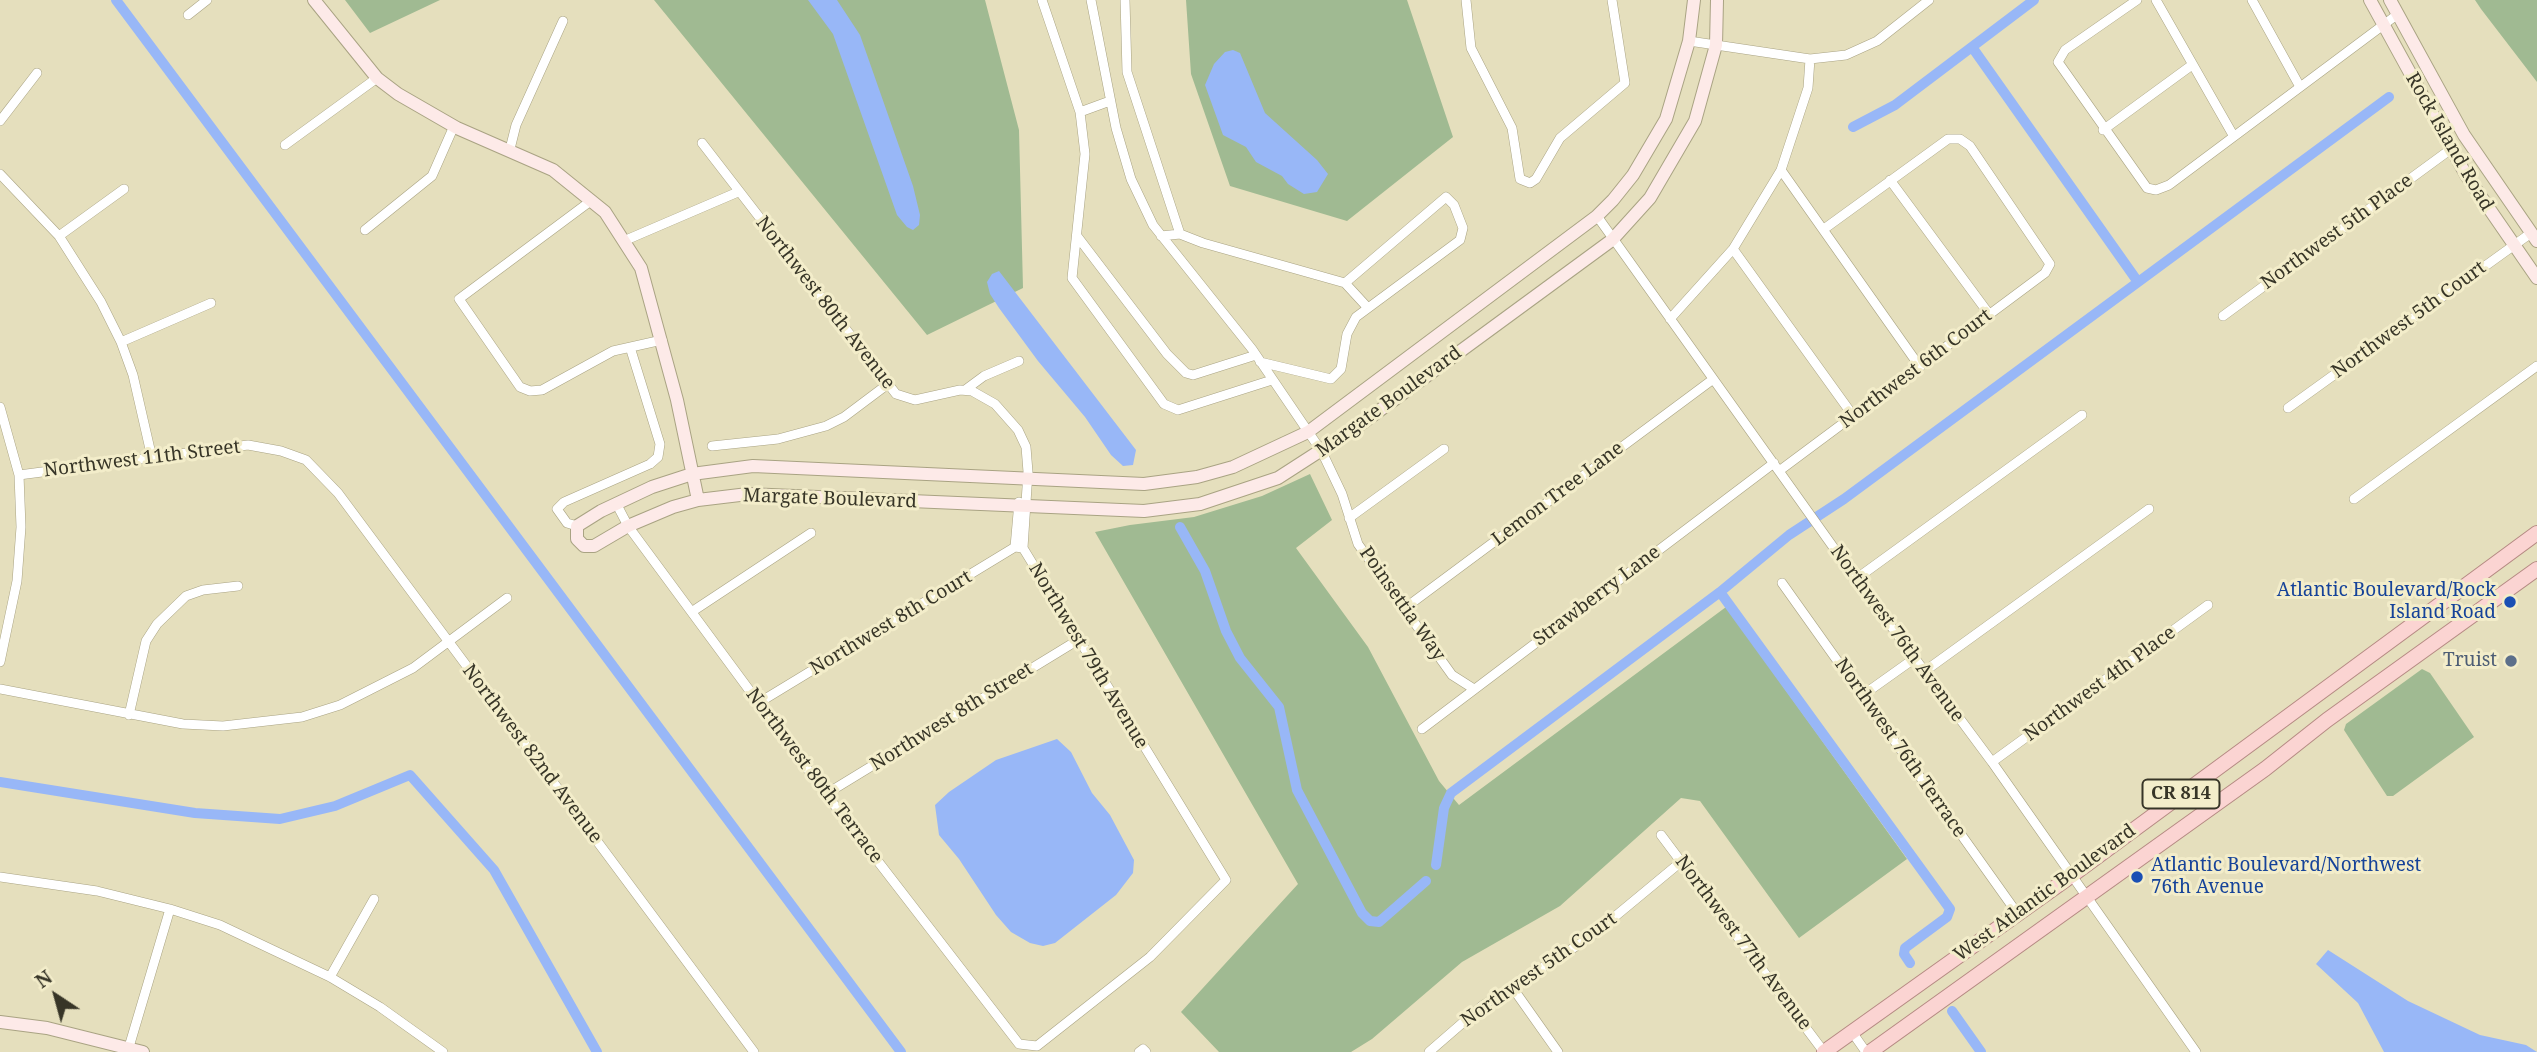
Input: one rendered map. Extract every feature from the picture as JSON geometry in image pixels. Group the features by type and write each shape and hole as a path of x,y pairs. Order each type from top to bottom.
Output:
{"main road":[{"name":"West Atlantic Boulevard","path":"1824,1052 2071,876 2537,533"},
{"name":"West Atlantic Boulevard","path":"1868,1052 2085,898 2537,569"}],"street":[{"path":"188,15 207,0"},
{"path":"314,0 377,78 418,107 454,126 552,170 605,212 626,240 641,268 662,340 698,500"},
{"path":"1042,0 1080,112 1085,154 1072,278 1164,404 1178,410 1272,380"},
{"name":"Poinsettia Way","path":"1091,0 1110,101 1130,179 1161,236 1258,358 1322,452 1342,494 1358,544 1452,675 1474,689"},
{"path":"1125,0 1127,72 1180,234"},
{"path":"1466,0 1471,48 1511,128 1520,179 1530,183 1536,179 1560,138 1625,83 1612,0"},
{"name":"Margate Boulevard","path":"1694,0 1689,41 1667,119 1633,175 1597,216 1308,432 1233,467 1197,477 1144,484 753,466 692,474 615,503 577,526 577,539 589,547 628,526 698,500 748,494 1144,511 1200,504 1278,478 1322,452 1612,240 1650,198 1695,121 1716,45 1717,0"},
{"path":"1689,41 1810,59 1846,55 1877,41 1929,0"},
{"path":"2137,0 2065,50 2058,62 2103,130 2147,188 2156,190 2169,184 2398,14"},
{"path":"2156,0 2233,135"},
{"path":"2252,0 2299,85"},
{"name":"Rock Island Road","path":"2390,0 2464,135 2534,237"},
{"name":"Rock Island Road","path":"2372,1 2451,149 2512,246 2537,278"},
{"path":"510,149 516,125 564,21"},
{"path":"1670,319 1733,249 1781,170 1808,88 1810,59"},
{"path":"2103,130 2192,65"},
{"path":"0,121 37,73"},
{"path":"285,145 377,78"},
{"path":"1080,112 1110,101"},
{"path":"365,230 432,176 454,126"},
{"name":"Northwest 6th Court","path":"1776,467 1854,417 2045,273 2050,264 1970,146 1960,139 1948,139 1890,180"},
{"name":"Northwest 80th Avenue","path":"702,143 897,394 909,400 965,390"},
{"name":"Northwest 5th Place","path":"2223,316 2451,149"},
{"path":"1781,170 1920,368"},
{"path":"0,174 59,236 121,342 145,413 152,458"},
{"path":"1824,229 1890,180 1989,314"},
{"path":"59,236 124,189"},
{"path":"626,240 738,192"},
{"path":"1077,236 1167,354 1186,373 1193,376 1258,358 1331,379 1341,369 1348,334 1356,317 1460,240 1463,228 1454,205 1446,197 1345,283"},
{"path":"592,200 459,299 520,387 530,391 542,390 613,351 662,340"},
{"name":"Northwest 76th Avenue","path":"1597,216 1712,380 1992,762 2085,898 2196,1052"},
{"path":"1161,236 1180,234 1345,283 1368,308"},
{"name":"Northwest 5th Court","path":"2288,408 2512,246 2534,237"},
{"path":"1733,249 1854,417"},
{"path":"121,342 211,303"},
{"path":"577,526 567,523 557,509 564,502 650,464 658,457 660,444 630,348"},
{"path":"965,390 984,376 1019,361"},
{"path":"2354,499 2537,366"},
{"name":"Lemon Tree Lane","path":"1405,608 1712,380"},
{"path":"712,446 778,439 826,426 844,417 888,384"},
{"path":"965,390 984,396 995,404 1018,430 1026,447 1026,480"},
{"path":"0,407 19,475 21,527 17,581 0,662"},
{"path":"1856,579 2082,415"},
{"name":"Northwest 11th Street","path":"19,475 248,445 281,451 306,460"},
{"path":"1349,518 1444,449"},
{"name":"Northwest 82nd Avenue","path":"306,460 338,493 754,1052"},
{"name":"Strawberry Lane","path":"1422,729 1776,467"},
{"name":"Northwest 79th Avenue","path":"1018,1044 1037,1046 1150,957 1226,880 1019,548 1026,480"},
{"name":"Northwest 80th Terrace","path":"615,503 628,526 827,794 1018,1044"},
{"path":"1925,671 2149,509"},
{"path":"693,611 811,533"},
{"name":"Northwest 8th Court","path":"760,702 1019,548"},
{"name":"Northwest 76th Terrace","path":"1782,583 2017,913"},
{"path":"129,715 146,641 157,624 186,596 203,590 238,586"},
{"path":"0,689 129,715 223,726 302,717 340,705 381,686 448,643 507,598"},
{"name":"Northwest 4th Place","path":"1992,762 2208,605"},
{"name":"Northwest 8th Street","path":"827,794 1078,640"},
{"path":"1863,695 1915,658"},
{"name":"Northwest 77th Avenue","path":"1661,835 1824,1052"},
{"name":"Northwest 5th Court","path":"1429,1052 1482,1006 1589,938 1682,861"},
{"path":"0,877 97,891 170,909 220,925 330,977 380,1007 443,1052"},
{"path":"330,977 374,899"},
{"path":"129,1046 170,909"},
{"path":"1512,987 1558,1052"},
{"path":"0,1022 47,1028 129,1046 144,1052"},
{"path":"1852,1032 1868,1052"}],"green space":[{"path":"345,0 440,0 370,33"},
{"path":"654,0 985,0 1019,130 1023,288 927,335"},
{"path":"1186,0 1407,0 1453,137 1347,221 1230,186 1191,74"},
{"path":"2475,0 2537,0 2537,82 2481,9"},
{"path":"1310,474 1332,520 1296,548 1368,647 1439,781 1459,805 1726,607 1907,859 1799,938 1700,801 1681,798 1560,906 1462,962 1372,1039 1351,1052 1219,1052 1181,1012 1298,884 1095,532 1194,517 1262,496"},
{"path":"2422,669 2430,673 2474,737 2393,796 2387,796 2344,730 2346,724"}],"water":[{"path":"808,0 837,0 860,35 913,186 920,215 919,225 913,230 897,215 833,34"},
{"path":"1233,50 1240,53 1265,113 1317,160 1328,174 1317,192 1304,194 1288,184 1282,176 1256,162 1246,147 1223,135 1205,85 1214,64 1225,52"},
{"path":"999,271 1136,450 1133,465 1123,466 1111,455 1085,417 1038,361 999,308 990,294 987,282 992,274"},
{"path":"1057,739 1071,752 1092,793 1110,815 1134,860 1133,873 1116,895 1055,943 1043,946 1030,943 1011,932 996,915 959,859 939,835 935,805 949,792 996,760"},
{"path":"2328,950 2408,1001 2480,1035 2526,1045 2537,1052 2384,1052 2358,1003 2316,964"}],"waterway":[{"path":"116,0 901,1052"},
{"path":"1853,127 1895,105 2034,0"},
{"path":"1972,47 2138,282"},
{"path":"1436,865 1444,808 1451,793 1720,592 1789,535 1844,499 2389,97"},
{"path":"1180,527 1205,571 1226,631 1240,658 1279,707 1297,790 1362,913 1370,921 1379,922 1426,881"},
{"path":"1720,592 1950,909 1947,917 1905,948 1904,954 1910,963"},
{"path":"0,782 195,813 280,819 335,806 410,775 494,870 597,1052"},
{"path":"1952,1011 1981,1052"}],"place":[{"name":"Atlantic Boulevard/Rock Island Road","path":"2510,602"},
{"name":"Truist","path":"2511,661"},
{"name":"Atlantic Boulevard/Northwest 76th Avenue","path":"2137,877"}]}
